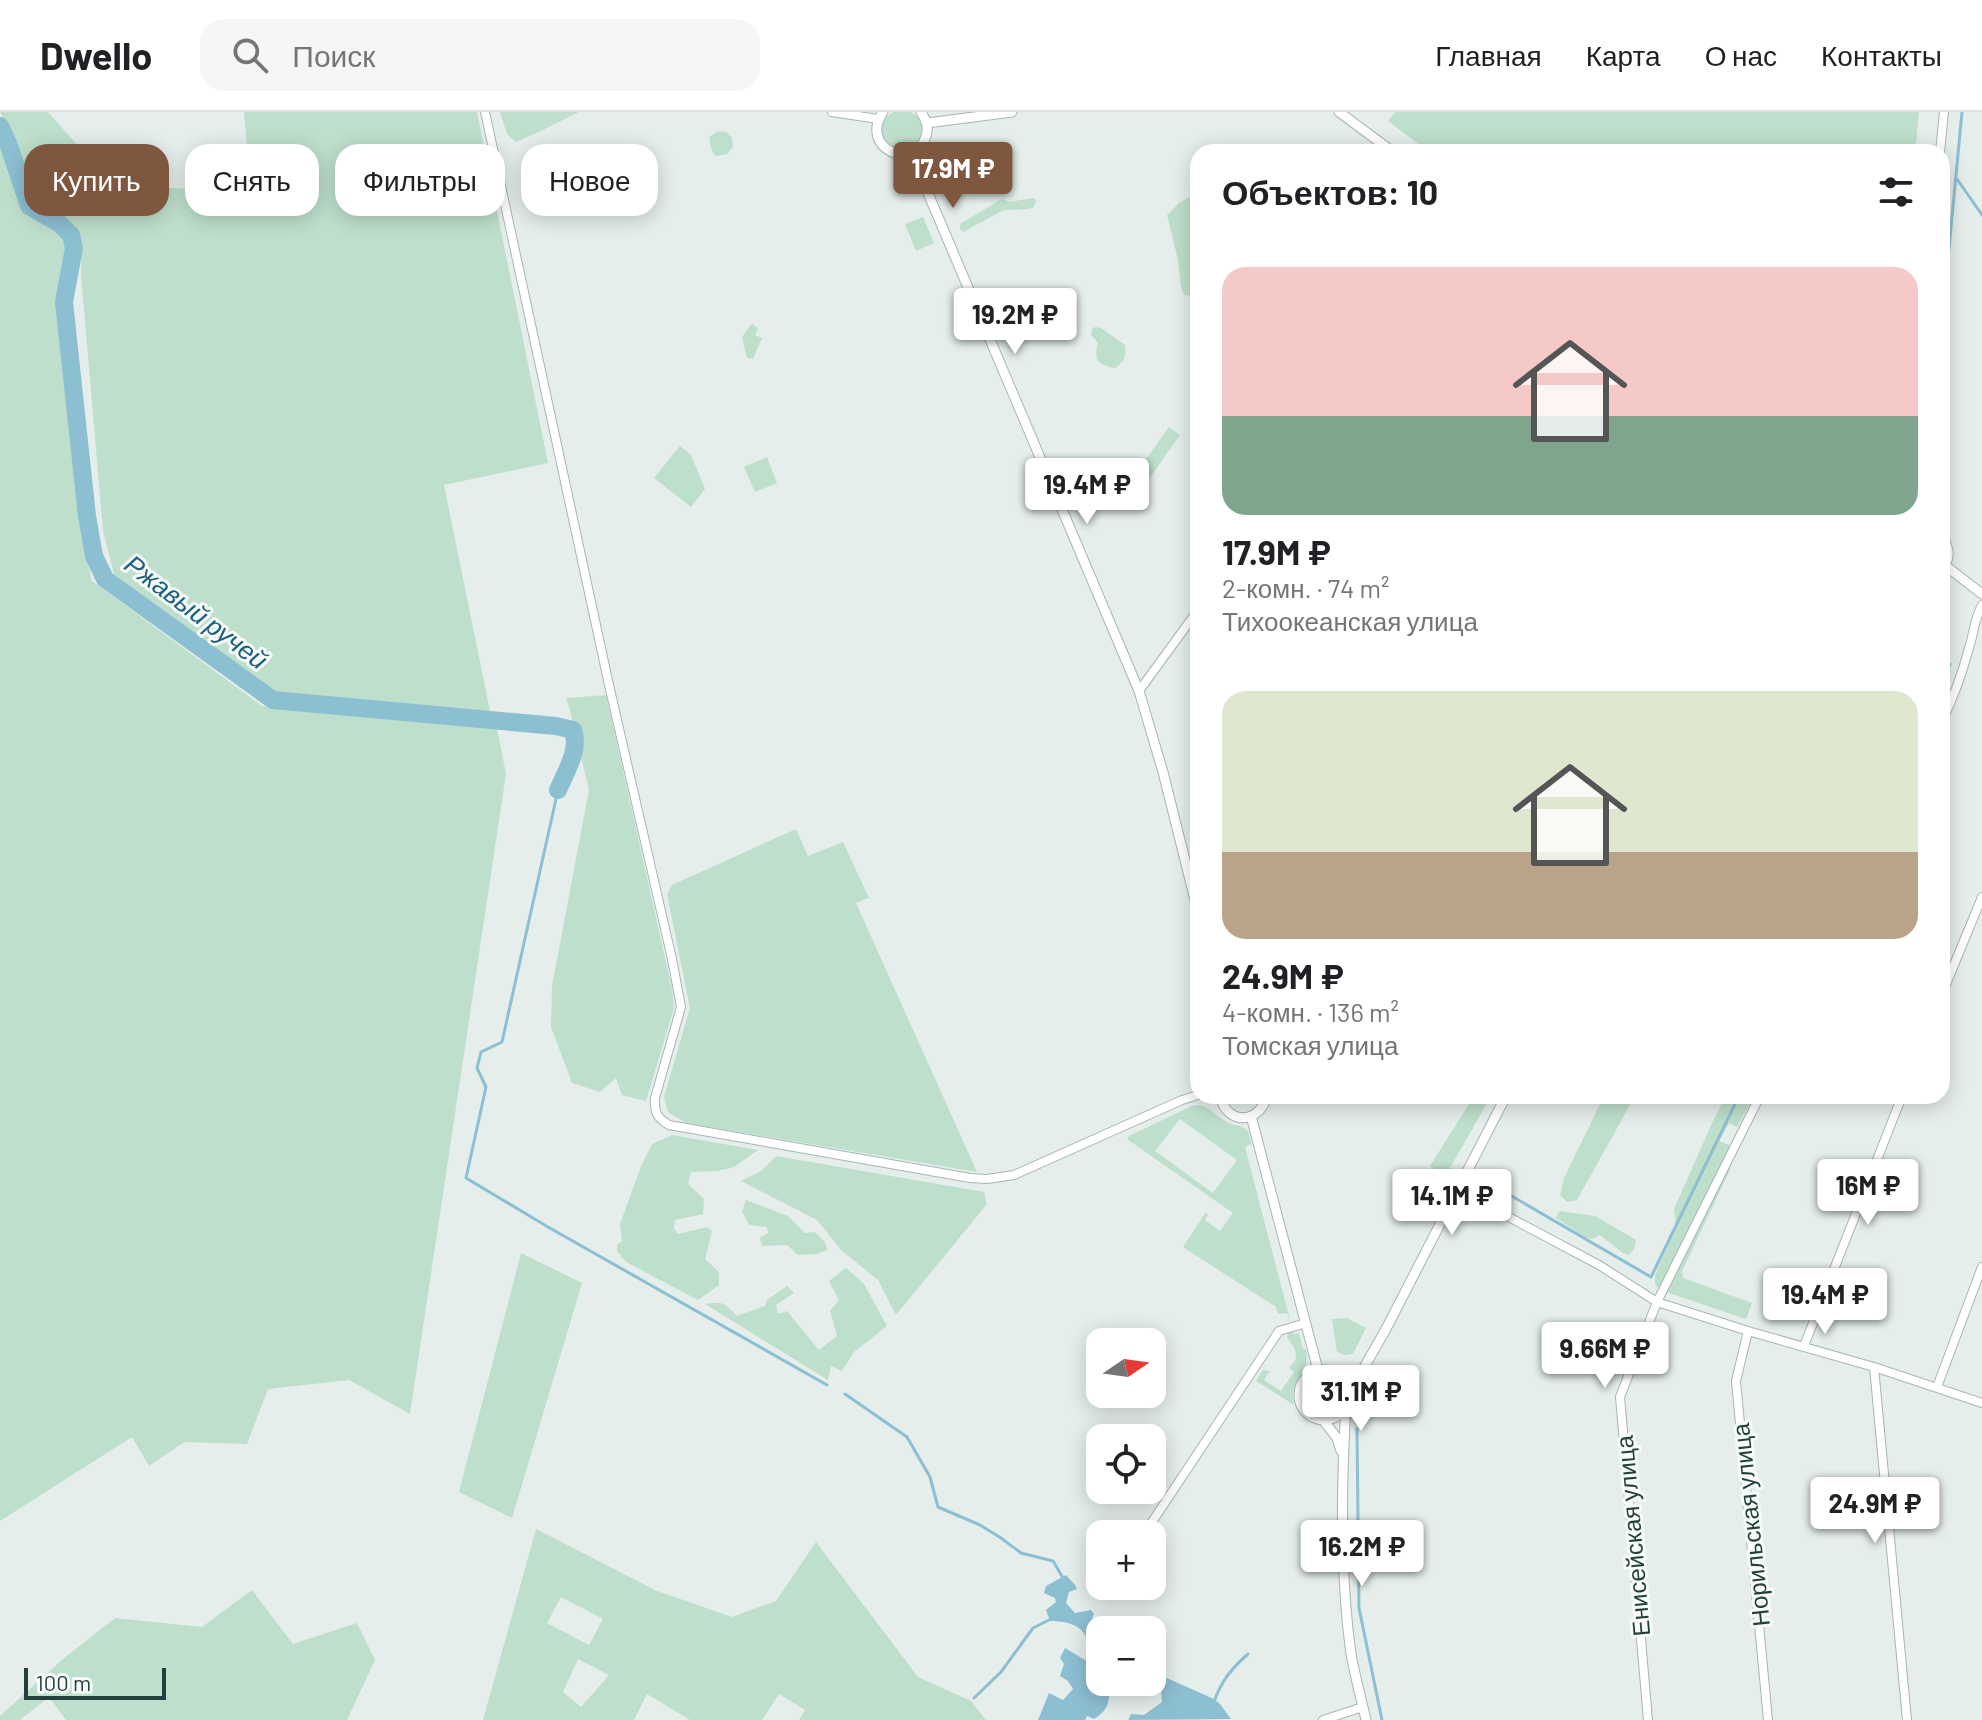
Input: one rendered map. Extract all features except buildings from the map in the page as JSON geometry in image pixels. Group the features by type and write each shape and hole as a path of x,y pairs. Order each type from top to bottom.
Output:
{"street":[{"path":"485,112 681,1007 655,1098 654,1109 658,1119 669,1125 987,1179 1014,1175 1190,1098"},
{"path":"832,112 881,116 876,129 878,139 892,153 902,155 911,153 925,141 927,123 921,112"},
{"path":"927,123 1012,112"},
{"path":"1339,112 1382,144"},
{"path":"1941,144 1944,112"},
{"path":"911,153 1139,691 1190,880"},
{"path":"1950,569 1982,594"},
{"path":"1950,704 1982,605"},
{"path":"1139,691 1190,621"},
{"path":"1950,975 1982,897"},
{"path":"1223,1104 1232,1115 1241,1118 1258,1113 1265,1104"},
{"path":"1366,1720 1345,1602 1343,1458 1346,1406 1349,1394 1502,1104"},
{"name":"Енисейская улица","path":"1648,1720 1620,1397 1657,1302 1756,1104"},
{"path":"1804,1346 1899,1104"},
{"path":"1251,1116 1318,1370"},
{"path":"1458,1190 1599,1265 1657,1302 1982,1403"},
{"path":"1937,1387 1982,1267"},
{"path":"1153,1520 1279,1331 1306,1323"},
{"name":"Норильская улица","path":"1748,1331 1736,1385 1768,1720"},
{"path":"1343,1458 1337,1438 1323,1420 1306,1413 1299,1390 1304,1379 1318,1370 1343,1374 1354,1372 1367,1362"},
{"path":"1874,1367 1907,1720"},
{"path":"1336,1372 1344,1379 1349,1394"},
{"path":"1323,1420 1337,1416 1346,1406"},
{"path":"1323,1720 1363,1707"}],"green space":[{"path":"902,110 916,116 922,130 916,144 902,150 888,144 882,130 888,116"},
{"path":"0,112 48,112 76,144 24,144 24,170 13,136"},
{"path":"244,112 477,112 483,144 335,144 335,216 498,216 548,463 444,485 490,711 277,694 114,574 103,531 81,275 81,242 71,225 57,216 169,216 169,188 185,189 185,216 319,216 319,144 247,144"},
{"path":"500,112 579,112 516,142 507,134"},
{"path":"1395,112 1919,112 1916,144 1418,144 1388,121"},
{"path":"718,131 726,132 732,138 733,147 727,154 715,156 709,137"},
{"path":"0,139 24,207 24,216 35,216 60,232 68,244 59,301 81,534 92,581 262,706 497,728 506,774 410,1414 349,1380 268,1389 247,1444 184,1442 149,1466 132,1437 0,1521"},
{"path":"968,163 974,185 952,192 946,185 948,169"},
{"path":"1190,197 1190,296 1184,295 1181,287 1167,215"},
{"path":"1002,199 1009,202 1036,200 1034,207 1004,210 963,232 960,229 960,224"},
{"path":"923,217 934,243 916,251 905,224"},
{"path":"752,323 758,329 755,335 762,338 753,359 747,358 742,337"},
{"path":"1095,327 1125,345 1124,358 1115,368 1098,361 1098,343 1091,335"},
{"path":"1169,427 1180,435 1146,483 1135,475"},
{"path":"680,446 691,455 705,489 691,507 654,478"},
{"path":"767,457 777,483 755,492 744,467"},
{"path":"606,695 674,1008 646,1101 622,1095 616,1078 600,1092 572,1083 551,1027 552,986 589,790 566,698"},
{"path":"796,829 808,856 843,842 869,898 856,903 977,1172 686,1123 668,1112 664,1097 690,1008 667,894 672,885"},
{"path":"1469,1104 1486,1104 1446,1175 1440,1171 1435,1182 1429,1179 1434,1169 1430,1166"},
{"path":"1600,1104 1631,1104 1577,1200 1567,1202 1560,1195 1564,1178"},
{"path":"1722,1104 1750,1104 1737,1127 1729,1123 1719,1141 1732,1146 1730,1170 1682,1271 1683,1278 1752,1303 1746,1319 1660,1290 1655,1284 1655,1275 1676,1226 1674,1209"},
{"path":"1201,1105 1248,1131 1251,1144 1245,1147 1291,1324 1287,1313 1278,1314 1276,1307 1183,1247 1206,1212 1205,1220 1220,1231 1233,1213 1127,1139 1192,1106","holes":["1180,1119 1237,1160 1213,1193 1155,1151"]},
{"path":"672,1135 758,1150 734,1167 691,1172 688,1184 704,1199 703,1214 675,1220 674,1229 678,1234 707,1227 712,1231 705,1259 719,1272 719,1285 698,1300 626,1262 617,1251 617,1245 622,1241 620,1224 642,1164 652,1144"},
{"path":"776,1156 984,1192 987,1204 896,1315 878,1280 842,1251 817,1220 741,1181 761,1171"},
{"path":"746,1200 788,1216 805,1233 815,1232 828,1250 798,1255 787,1245 762,1246 760,1238 769,1232 766,1227 749,1225 742,1211"},
{"path":"1559,1211 1595,1216 1636,1240 1634,1249 1629,1255 1600,1235 1592,1239 1585,1237 1556,1218"},
{"path":"521,1253 582,1283 512,1518 459,1492"},
{"path":"846,1268 864,1284 887,1326 854,1352 842,1371 831,1366 828,1380 705,1304 723,1304 736,1316 765,1306 767,1300 787,1286 794,1293 776,1305 778,1314 787,1311 819,1350 837,1336 830,1311 839,1300 829,1281"},
{"path":"1347,1318 1366,1328 1353,1354 1344,1355 1337,1352 1332,1319"},
{"path":"1292,1330 1294,1334 1299,1333 1307,1357 1294,1389 1294,1405 1256,1381 1263,1370 1270,1371 1264,1380 1281,1391 1294,1372 1289,1368 1296,1359 1295,1349 1287,1337"},
{"path":"1323,1378 1335,1383 1340,1395 1335,1407 1323,1412 1311,1407 1306,1395 1311,1383"},
{"path":"536,1529 657,1591 732,1617 776,1601 816,1542 918,1677 971,1701 986,1720 799,1720 805,1710 779,1694 762,1720 690,1720 647,1694 634,1720 483,1720","holes":["561,1597 603,1619 589,1645 547,1623","578,1659 609,1675 581,1707 563,1692"]},
{"path":"252,1590 293,1644 357,1623 375,1660 347,1720 66,1720 49,1697 20,1720 0,1720 0,1716 63,1659 115,1618 202,1627"}],"water":[{"path":"1066,1575 1075,1585 1077,1589 1069,1592 1066,1603 1075,1613 1091,1610 1094,1614 1086,1616 1086,1638 1072,1624 1050,1621 1046,1610 1056,1602 1055,1598 1044,1593 1046,1586"},
{"path":"1065,1648 1086,1661 1086,1696 1109,1696 1103,1712 1094,1719 1087,1716 1085,1720 1038,1720 1049,1693 1063,1700 1073,1689 1060,1676 1064,1664 1060,1658"},
{"path":"1166,1678 1214,1699 1231,1719 1128,1720 1131,1714 1144,1715 1162,1702 1162,1696 1166,1696"}],"waterway":[{"path":"1950,238 1962,112"},
{"name":"Ржавый ручей","path":"0,126 29,206 60,224 71,235 74,248 64,302 87,516 94,556 105,579 273,700 573,730 575,745 558,790"},
{"path":"1957,179 1982,215"},
{"path":"558,790 502,1042 481,1052 477,1068 486,1087 466,1178 827,1385"},
{"path":"1492,1175 1503,1191 1651,1277 1735,1104"},
{"path":"845,1394 907,1437 930,1477 938,1507 980,1525 1021,1553 1053,1561 1063,1578"},
{"path":"1357,1429 1359,1608 1382,1720"},
{"path":"974,1698 1001,1672 1033,1628 1051,1619"},
{"path":"1214,1702 1228,1675 1248,1654"}]}
